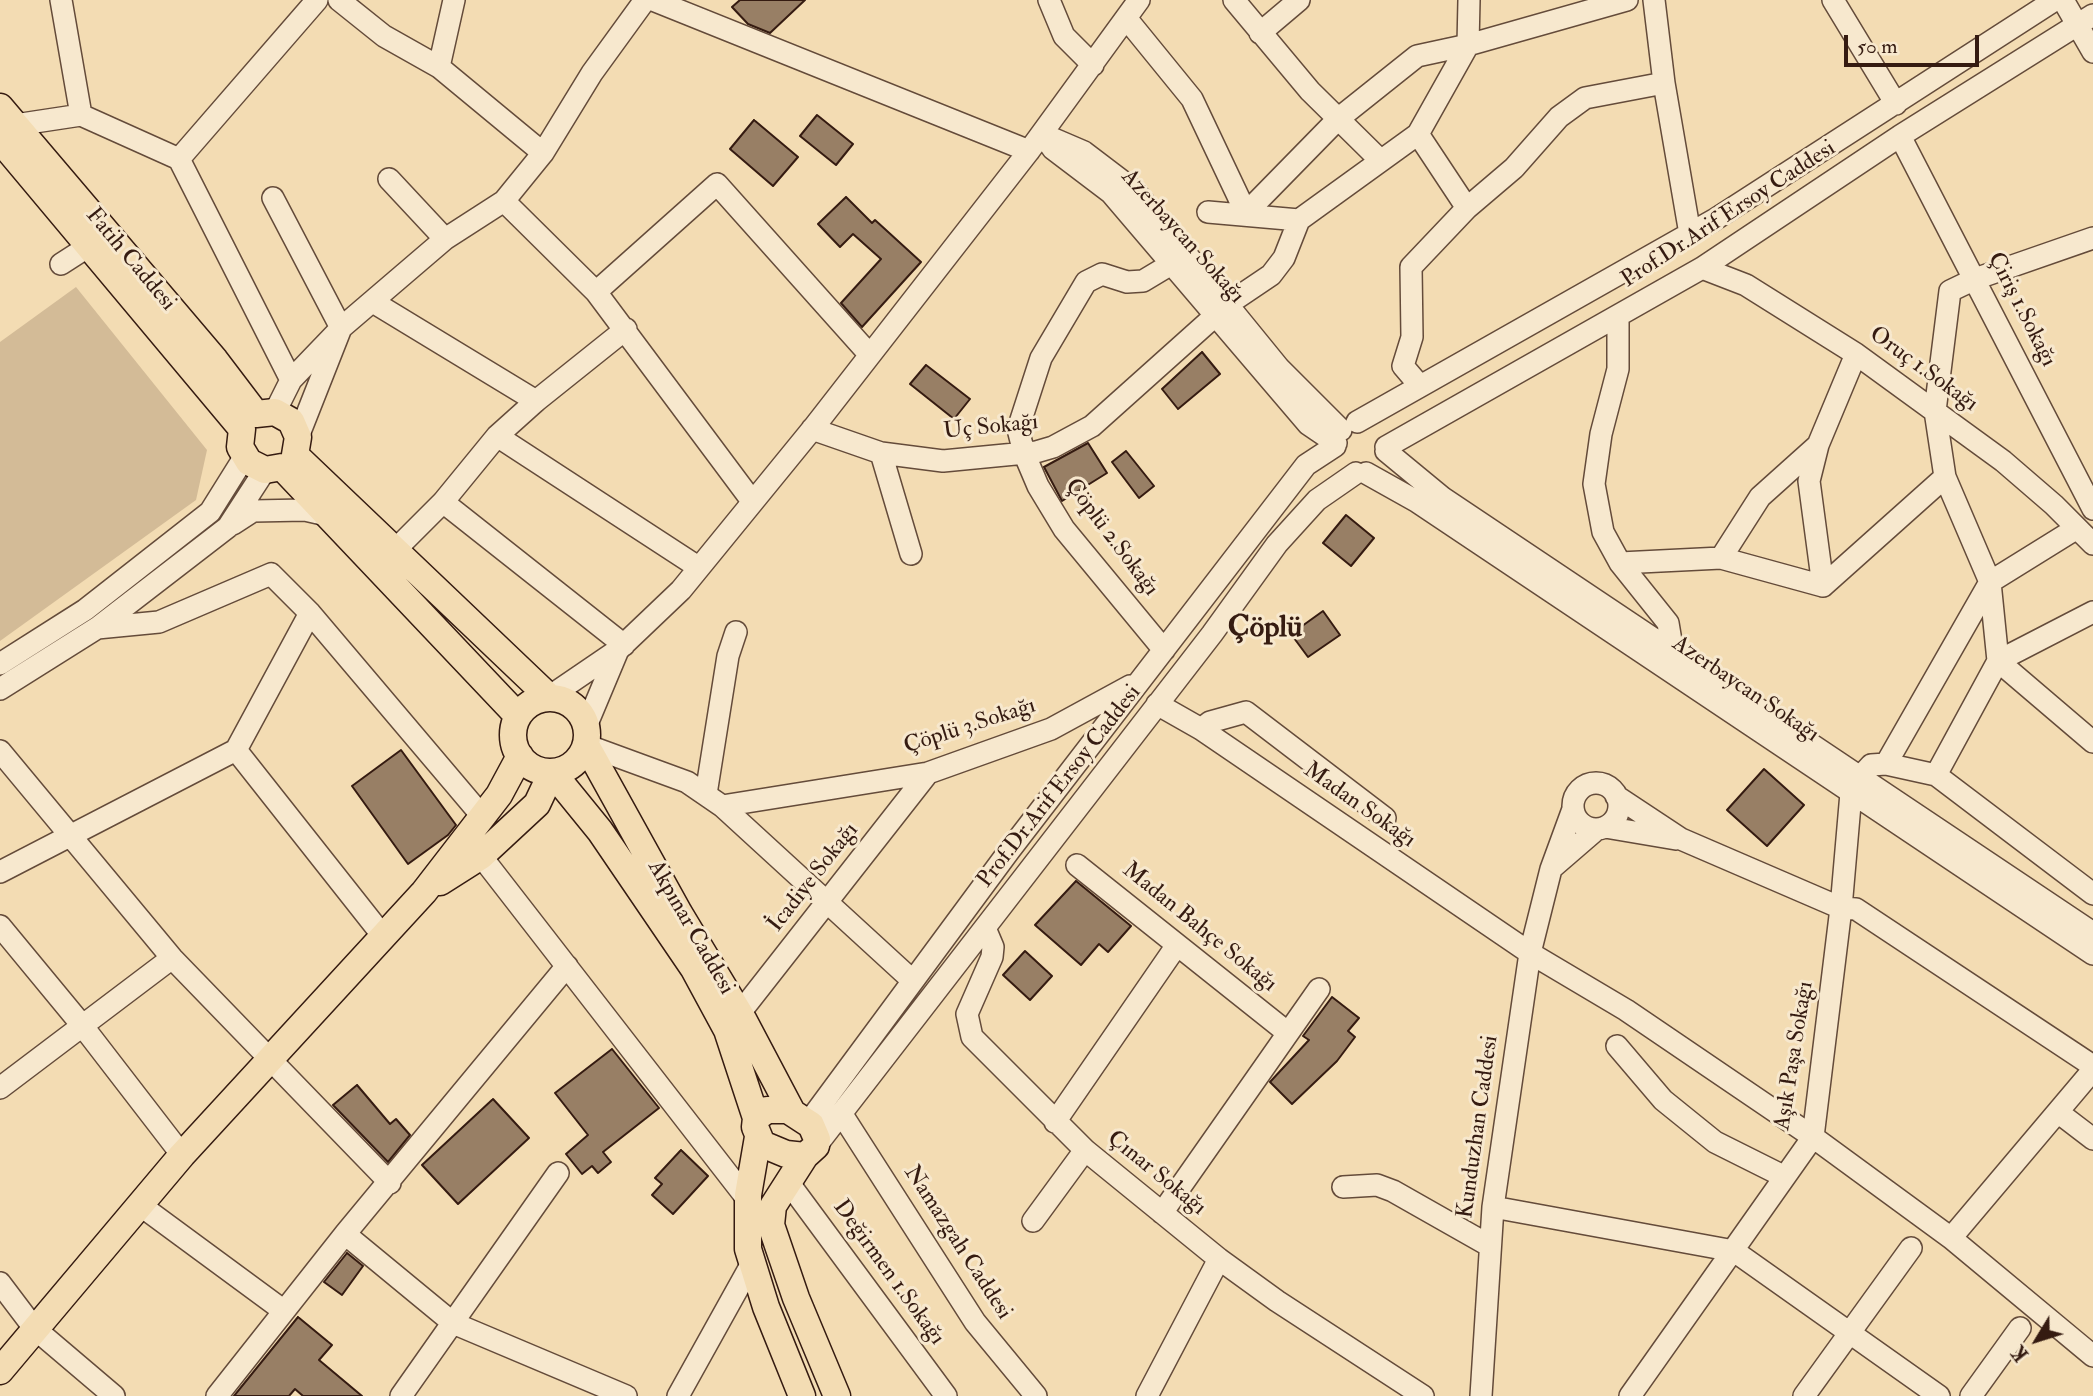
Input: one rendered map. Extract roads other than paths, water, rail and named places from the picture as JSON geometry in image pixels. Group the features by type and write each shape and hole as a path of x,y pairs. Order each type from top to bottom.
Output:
{"main road":[{"name":"Fatih Caddesi","path":"5,124 89,246 258,418 290,421 277,457"},
{"name":"Fatih Caddesi","path":"5,124 215,360 258,418"},
{"path":"258,418 240,447 277,457"},
{"name":"Fatih Caddesi","path":"277,457 518,716"},
{"name":"Fatih Caddesi","path":"277,457 395,550 549,697"},
{"path":"549,697 572,704 586,735 578,760 568,768 552,772 532,768 520,757 513,738 518,716 537,699 549,697"},
{"name":"Akpınar Caddesi","path":"586,735 805,1134"},
{"path":"0,1371 183,1155 424,892 499,795 520,757"},
{"path":"424,892 481,856 537,804 552,772"},
{"name":"Akpınar Caddesi","path":"552,772 600,831 694,969 727,1030 757,1128 748,1200 748,1250 802,1396"},
{"path":"767,1110 805,1134 773,1151 757,1128 767,1110"},
{"path":"805,1134 788,1182 773,1206 771,1225 796,1298 837,1396"}],"street":[{"path":"61,0 81,115"},
{"path":"179,159 317,0"},
{"path":"339,0 384,36 439,67 543,153"},
{"path":"439,67 454,0"},
{"path":"258,418 341,328 445,239 503,201 543,153 592,73 645,0"},
{"path":"653,0 1029,151"},
{"path":"1049,0 1064,36 1093,65"},
{"path":"549,697 621,647 681,590 812,429 1029,151 1139,0"},
{"path":"1234,0 1260,33 1338,119 1380,160"},
{"path":"1260,33 1299,0"},
{"path":"1208,212 1246,213 1299,220 1418,134 1468,45 1469,0"},
{"path":"1246,213 1338,119 1417,56 1468,45 1627,0"},
{"path":"1654,0 1664,83 1689,234"},
{"path":"1833,0 1896,104"},
{"name":"Prof.Dr.Arif Ersoy Caddesi","path":"805,1134 913,981 1306,465 1342,435 1420,386 1689,234 2055,0"},
{"path":"2063,0 2085,20 2093,52"},
{"path":"1126,18 1192,99 1246,213"},
{"name":"Prof.Dr.Arif Ersoy Caddesi","path":"1386,449 1702,268 1900,136 2085,20"},
{"path":"1420,386 1403,366 1412,337 1411,267 1467,208 1514,168 1559,117 1585,98 1664,83"},
{"path":"5,124 81,115 179,159 291,380"},
{"path":"1418,134 1467,208"},
{"name":"Azerbaycan Sokağı","path":"1222,310 1122,178 1084,152 1059,139 1044,136 1053,149 1111,192 1173,263 1342,435"},
{"name":"Çiriş 1.Sokağı","path":"1900,136 2093,509"},
{"path":"389,179 445,239"},
{"path":"596,292 717,184 869,355"},
{"path":"274,198 341,328"},
{"path":"503,201 596,292 752,501"},
{"name":"Uç Sokağı","path":"812,429 881,453 943,461 1024,453 1053,447 1092,426 1222,310 1271,275 1284,258 1299,220"},
{"path":"2093,238 1975,279 1950,291 1935,411 1945,477 1990,582 1998,661 2093,742"},
{"path":"61,264 89,246"},
{"path":"1024,453 1018,429 1041,359 1086,282 1102,274 1127,282 1143,281 1173,263"},
{"name":"Oruç 1.Sokağı","path":"1702,268 1746,285 1856,354 2003,461 2093,544"},
{"path":"373,302 536,401"},
{"path":"1618,316 1618,369 1601,434 1594,484 1603,532 1620,564 1668,623 1673,653"},
{"path":"228,527 277,457 341,328"},
{"path":"395,550 443,502 497,436 626,329"},
{"path":"1823,586 1809,481 1818,445 1856,354"},
{"path":"1374,425 1381,431 1386,449 1382,463 1361,472 1340,462 1342,435 1374,425"},
{"path":"497,436 698,567"},
{"path":"1721,558 1760,497 1818,445"},
{"name":"Azerbaycan Sokağı","path":"1386,449 1443,498 1673,653 2093,954"},
{"path":"881,453 911,554"},
{"name":"Çöplü 2.Sokağı","path":"1024,453 1065,529 1164,650"},
{"path":"0,664 85,610 277,457"},
{"name":"Prof.Dr.Arif Ersoy Caddesi","path":"805,1134 841,1114 1303,514 1317,499 1361,472"},
{"name":"Azerbaycan Sokağı","path":"1361,472 1416,501 1855,785 2093,933"},
{"path":"1823,586 1945,477"},
{"path":"443,502 621,647"},
{"path":"0,689 97,628 228,527 253,511 305,510 331,516"},
{"path":"1886,764 1990,582 2077,528"},
{"path":"1620,564 1721,558 1823,586"},
{"path":"97,628 159,622 271,574 310,613 482,816"},
{"path":"1936,775 1998,661 2093,612"},
{"path":"0,872 236,750 310,613"},
{"path":"714,800 728,656 736,632"},
{"path":"621,647 586,735 687,782 714,800 913,981"},
{"name":"Çöplü 3.Sokağı","path":"714,800 928,773 1051,729 1141,680"},
{"name":"Madan Sokağı","path":"1157,704 1201,729 1530,953 1626,1010 1814,1138 1951,1238 2093,1356"},
{"path":"1201,729 1210,722 1246,712 1385,818"},
{"path":"236,750 383,936"},
{"path":"0,751 172,958 390,1183"},
{"path":"1855,785 1871,765 1886,764 1936,775 2093,894"},
{"name":"İcadiye Sokağı","path":"739,1013 828,905 928,773"},
{"path":"1681,839 1583,825 1573,809 1578,791 1591,783 1606,785 1616,796 1681,839 1841,908 1856,909 2093,1068 2059,1113 1951,1238"},
{"name":"Aşık Paşa Sokağı","path":"1630,1396 1734,1251 1783,1176 1814,1138 1855,785"},
{"path":"1551,869 1616,817 1616,796"},
{"name":"Kunduzhan Caddesi","path":"1481,1396 1493,1207 1530,953 1551,869 1573,809"},
{"path":"481,856 748,1200"},
{"name":"Madan Bahçe Sokağı","path":"1077,865 1288,1033"},
{"path":"0,926 82,1024 183,1155"},
{"name":"Çınar Sokağı","path":"985,928 993,947 992,957 967,1014 967,1026 972,1037 1085,1150 1219,1259 1277,1301 1423,1396"},
{"path":"1055,1122 1177,945"},
{"path":"0,1088 172,958"},
{"path":"217,1396 345,1234 390,1183 567,966"},
{"path":"1163,1213 1319,989"},
{"path":"1617,1046 1663,1100 1715,1142 1783,1176"},
{"path":"2059,1113 2093,1139"},
{"name":"Namazgah Caddesi","path":"841,1114 975,1322 1036,1396"},
{"path":"1033,1221 1085,1150"},
{"path":"401,1396 558,1173"},
{"name":"Değirmen 1.Sokağı","path":"788,1182 946,1396"},
{"path":"1343,1187 1377,1185 1393,1191 1490,1246"},
{"path":"140,1205 284,1311"},
{"path":"1493,1207 1734,1251 1940,1396"},
{"path":"345,1234 453,1324 626,1396"},
{"path":"1804,1396 1911,1248"},
{"path":"1147,1396 1219,1259"},
{"path":"678,1396 752,1262"},
{"path":"0,1283 34,1328 114,1396"},
{"path":"1971,1396 2020,1328"}],"district":[{"name":"Çöplü","path":"1265,630"}]}
